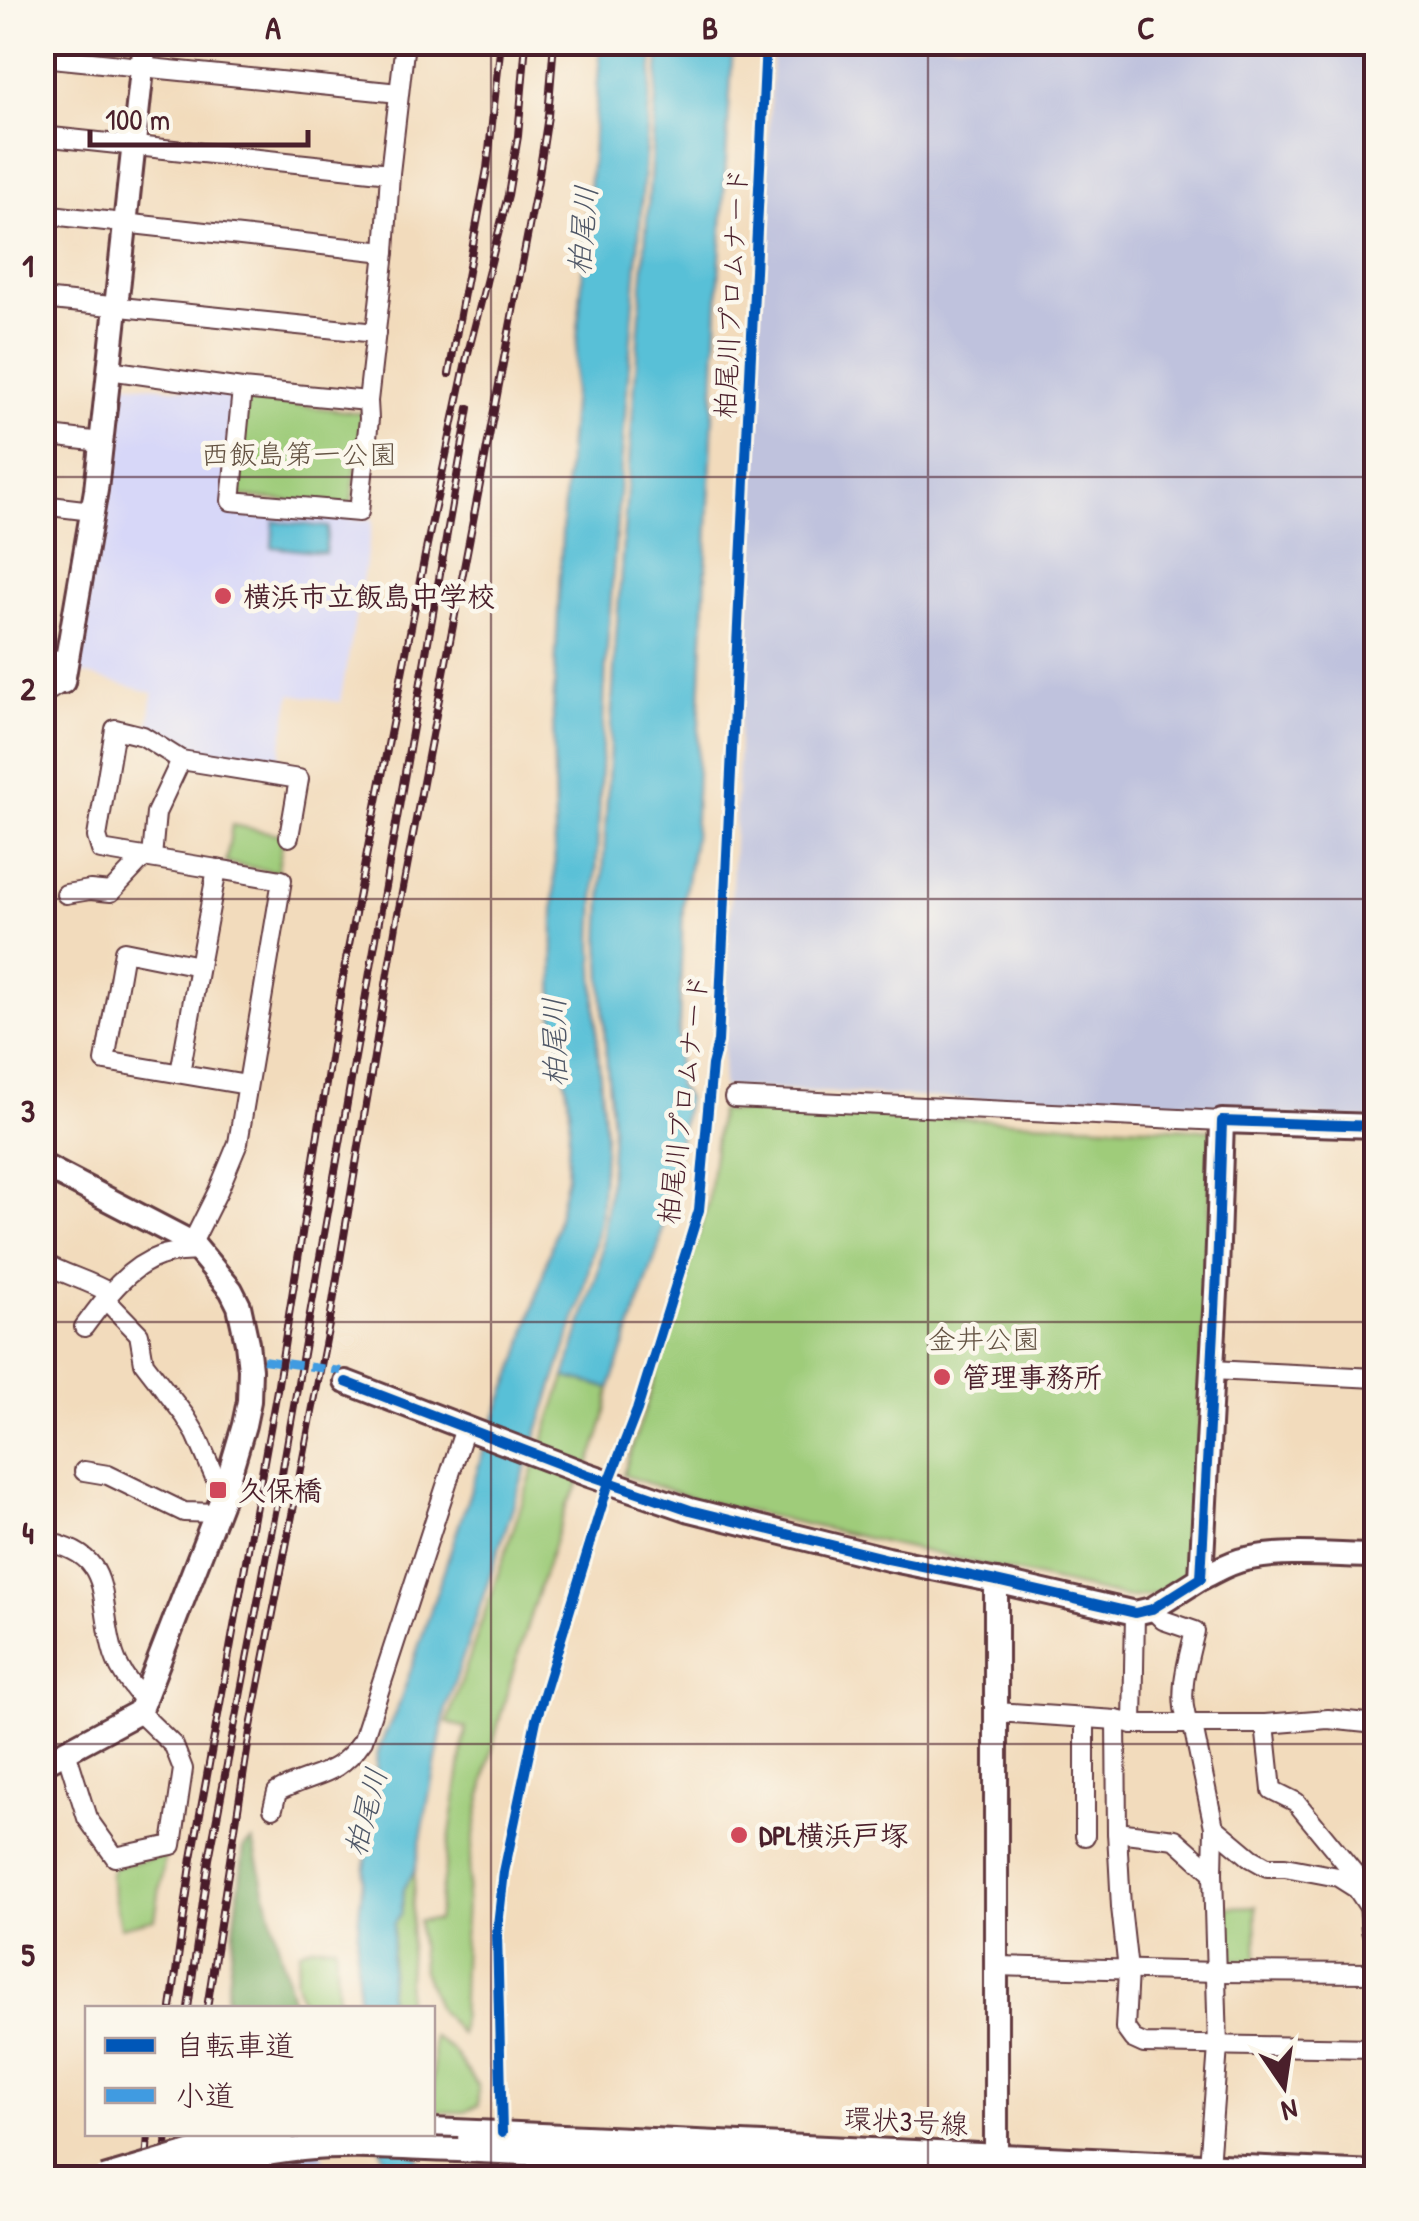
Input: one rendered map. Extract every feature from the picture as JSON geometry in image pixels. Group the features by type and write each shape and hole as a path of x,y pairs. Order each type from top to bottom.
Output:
{"street":[{"path":"42,695 57,667 92,511 145,42"},
{"path":"242,389 231,500 359,512 405,42"},
{"path":"42,57 399,93"},
{"path":"42,136 390,173"},
{"path":"42,214 385,252"},
{"path":"42,299 376,333"},
{"path":"108,370 242,389 368,400"},
{"path":"42,435 101,442"},
{"path":"42,505 92,511"},
{"path":"196,1247 238,1143 282,880 101,850 97,837 115,728 143,736 181,760 299,779 288,837"},
{"path":"66,894 111,892 148,858 156,813 181,760"},
{"path":"180,1073 217,869"},
{"path":"199,966 124,952 105,1060 247,1084"},
{"path":"734,1098 1376,1126"},
{"path":"1201,1578 1222,1121"},
{"path":"42,1165 196,1247 239,1306 250,1369 244,1425 220,1504 142,1707 42,1764"},
{"path":"84,1326 107,1296 141,1266 158,1256 196,1247"},
{"path":"42,1262 88,1280 139,1334 144,1363 196,1434 220,1504"},
{"path":"1212,1370 1376,1378"},
{"path":"346,1382 690,1510 888,1559 1144,1611 1195,1630 1183,1711 1191,1726 1214,1826 1218,2047 1209,2166"},
{"path":"273,1808 277,1792 337,1768 351,1758 363,1740 470,1430"},
{"path":"84,1471 108,1475 184,1512 220,1504"},
{"path":"42,1541 70,1548 88,1560 101,1581 112,1651 142,1707 174,1746 183,1769 172,1845 116,1856 87,1818 66,1751"},
{"path":"1376,1556 1247,1558 1224,1566 1144,1611 1124,1722 1117,1832 1128,1970 1126,2028 1133,2039 1144,2044 1218,2047 1376,2048"},
{"path":"996,1580 996,2166"},
{"path":"997,1712 1191,1726 1328,1719 1376,1724"},
{"path":"1084,1718 1085,1836"},
{"path":"1266,1724 1272,1790 1296,1802 1368,1890 1372,1931 1376,1931"},
{"path":"1214,1826 1250,1858 1267,1867 1338,1877 1357,1889 1371,1910"},
{"path":"1117,1832 1175,1839 1213,1873"},
{"path":"998,1966 1376,1972"},
{"name":"環状3号線","path":"435,2131 458,2141"},
{"path":"104,2178 213,2146 271,2136"},
{"name":"環状3号線","path":"165,2178 213,2164 305,2148 458,2141 996,2166 1128,2170 1209,2166 1376,2173"},
{"path":"504,2144 509,2178"},
{"name":"環状3号線","path":"504,2144 669,2169 996,2166 1052,2178"}],"shaded area":[{"path":"773,43 1376,43 1376,1120 722,1087"},
{"name":"横浜市立飯島中学校","path":"123,383 229,394 233,399 225,505 373,520 340,702 291,694 278,766 182,752 148,732 153,693 74,671 117,388"},
{"path":"209,2136 316,2136 331,2178 205,2178"}],"green space":[{"name":"西飯島第一公園","path":"246,399 363,413 351,508 237,496"},
{"path":"232,825 284,835 277,872 226,863"},
{"name":"金井公園","path":"719,1111 1213,1130 1193,1573 1152,1594 1124,1597 695,1499 623,1475 708,1203"},
{"path":"565,1377 610,1388 595,1448 567,1504 540,1585 491,1751 468,1885 461,2034 438,2009 422,1968 418,1921 437,1920 466,1728 447,1723"},
{"path":"253,1841 294,2006 225,2006 244,1848"},
{"path":"165,1855 155,1919 120,1927 110,1875 114,1867"},
{"path":"415,1870 406,2006 391,2006 388,2001 394,1923 401,1914 404,1889"},
{"path":"1256,1906 1257,1960 1226,1960 1227,1907"},
{"path":"313,1945 335,1945 338,2006 302,2006 295,1978 300,1951"},
{"path":"435,2037 452,2050 478,2086 478,2106 465,2112 435,2112"}],"water":[{"path":"601,43 654,43 606,663 593,943 605,1134 600,1221 581,1302 446,1708 415,1870 404,1889 401,1914 394,1923 388,2001 391,2006 359,2006 358,1926 378,1790 377,1758 519,1357 567,1176 570,1108 553,1012 553,713 563,516"},
{"path":"660,43 733,43 694,838 683,905 677,1086 687,1098 659,1246 610,1388 565,1377 599,1268 609,1187 612,1126 600,942 615,652"},
{"path":"274,521 328,527 325,553 272,547"},
{"path":"378,2136 412,2136 424,2178 390,2178"}],"railway":[{"path":"449,374 487,169 501,42"},
{"path":"171,2006 192,1858 277,1390 345,965 427,545 466,361 508,195 518,136 526,42"},
{"path":"207,2006 250,1732 331,1314 397,919 538,180 554,42"},
{"path":"188,2006 209,1859 277,1502 469,408"},
{"path":"145,2178 148,2136"},
{"path":"163,2178 167,2136"},
{"path":"181,2178 185,2136"}],"marked path":[{"path":"263,1360 341,1371"}],"cycle path":[{"name":"柏尾川プロムナード","path":"502,2133 497,1934 504,1872 536,1720 699,1210 712,1065 718,1042 766,42"},
{"path":"346,1382 690,1510 888,1559 1135,1613 1152,1609 1201,1578 1222,1121 1376,1126"}],"place":[{"name":"横浜市立飯島中学校","path":"223,596"},
{"name":"管理事務所","path":"942,1377"},
{"name":"久保橋","path":"218,1490"},
{"name":"DPL横浜戸塚","path":"739,1835"}],"water label":[{"name":"柏尾川","path":"583,230"},
{"name":"柏尾川","path":"555,1042"},
{"name":"柏尾川","path":"366,1812"}]}
